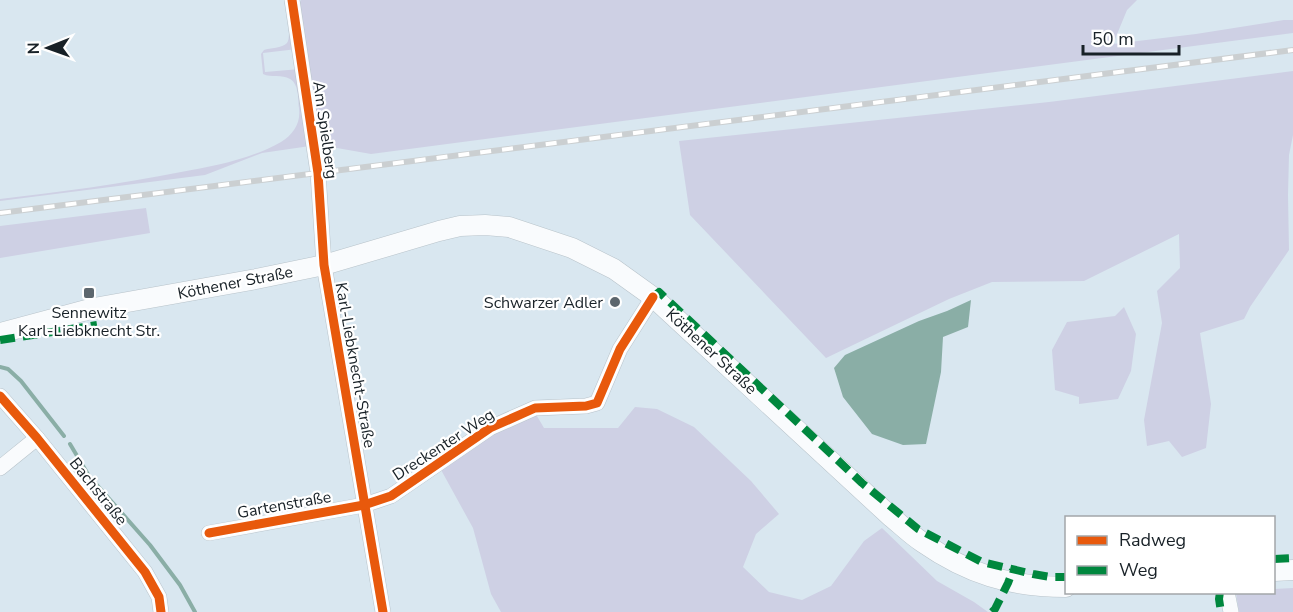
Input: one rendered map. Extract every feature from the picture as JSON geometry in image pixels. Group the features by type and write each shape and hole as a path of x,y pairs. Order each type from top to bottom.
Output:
{"main road":[{"name":"Köthener Straße","path":"0,333 94,308 324,265 460,226 509,227 572,248 595,259 614,269 653,297 889,515 921,541 961,566 1008,583 1065,587"},
{"path":"1275,571 1293,570"}],"street":[{"name":"Am Spielberg","path":"292,0 319,180 324,265"},
{"name":"Karl-Liebknecht-Straße","path":"324,265 383,612"},
{"name":"Dreckenter Weg","path":"364,505 391,496 490,428 536,408 586,406 597,403 620,349 653,297"},
{"name":"Bachstraße","path":"0,396 146,572 159,597 161,612"},
{"path":"0,468 37,438"},
{"name":"Gartenstraße","path":"209,533 364,505"},
{"path":"1227,594 1231,612"}],"shaded area":[{"path":"284,0 289,0 297,49 263,53 265,72 300,69 310,146 262,153 205,175 0,201 0,199 68,191 207,167 258,153 286,139 296,127 299,118 297,88 293,81 287,78 263,74 261,54 264,50 287,43 289,29"},
{"path":"301,0 1137,0 1127,10 1113,44 1284,20 1293,20 1293,33 371,154 320,145 298,6"},
{"path":"1293,71 1293,135 1289,155 1288,195 1289,250 1244,319 1200,333 1211,404 1206,448 1182,457 1169,441 1147,446 1144,420 1162,323 1157,291 1180,268 1179,234 1084,281 992,282 949,299 826,358 690,215 679,141 1049,102"},
{"path":"146,208 150,233 0,258 0,226"},
{"path":"971,300 968,327 943,337 941,372 926,444 903,445 872,434 843,397 834,368 845,355"},
{"path":"1124,307 1136,334 1131,371 1118,399 1079,404 1079,397 1055,390 1052,350 1067,322 1115,316"},
{"path":"635,407 657,409 694,427 751,481 779,514 756,534 743,567 769,592 802,600 831,586 864,541 882,528 937,581 988,612 501,612 491,594 473,528 440,468 488,434 534,411 544,428 618,428"},
{"path":"1293,588 1293,612 1239,612 1236,594 1275,594 1275,589"}],"waterway":[{"path":"0,367 8,369 21,381 64,436"},
{"path":"70,444 89,476 150,545 180,585 195,612"}],"railway":[{"path":"0,213 1293,50"}],"marked path":[{"path":"653,297 659,292 862,483 918,529 982,562 1033,574 1065,577"},
{"path":"0,340 97,325"},
{"path":"1275,559 1293,558"},
{"path":"992,612 1013,570"},
{"path":"1220,594 1221,612"}],"cycle path":[{"path":"292,0 318,173 324,265 383,612"},
{"path":"209,533 364,505 391,496 490,428 535,408 586,406 597,403 620,349 653,297"},
{"path":"0,396 37,438 145,572 159,597 161,612"}],"place":[{"name":"Sennewitz Karl-Liebknecht Str.","path":"89,293"},
{"name":"Schwarzer Adler","path":"615,302"}]}
